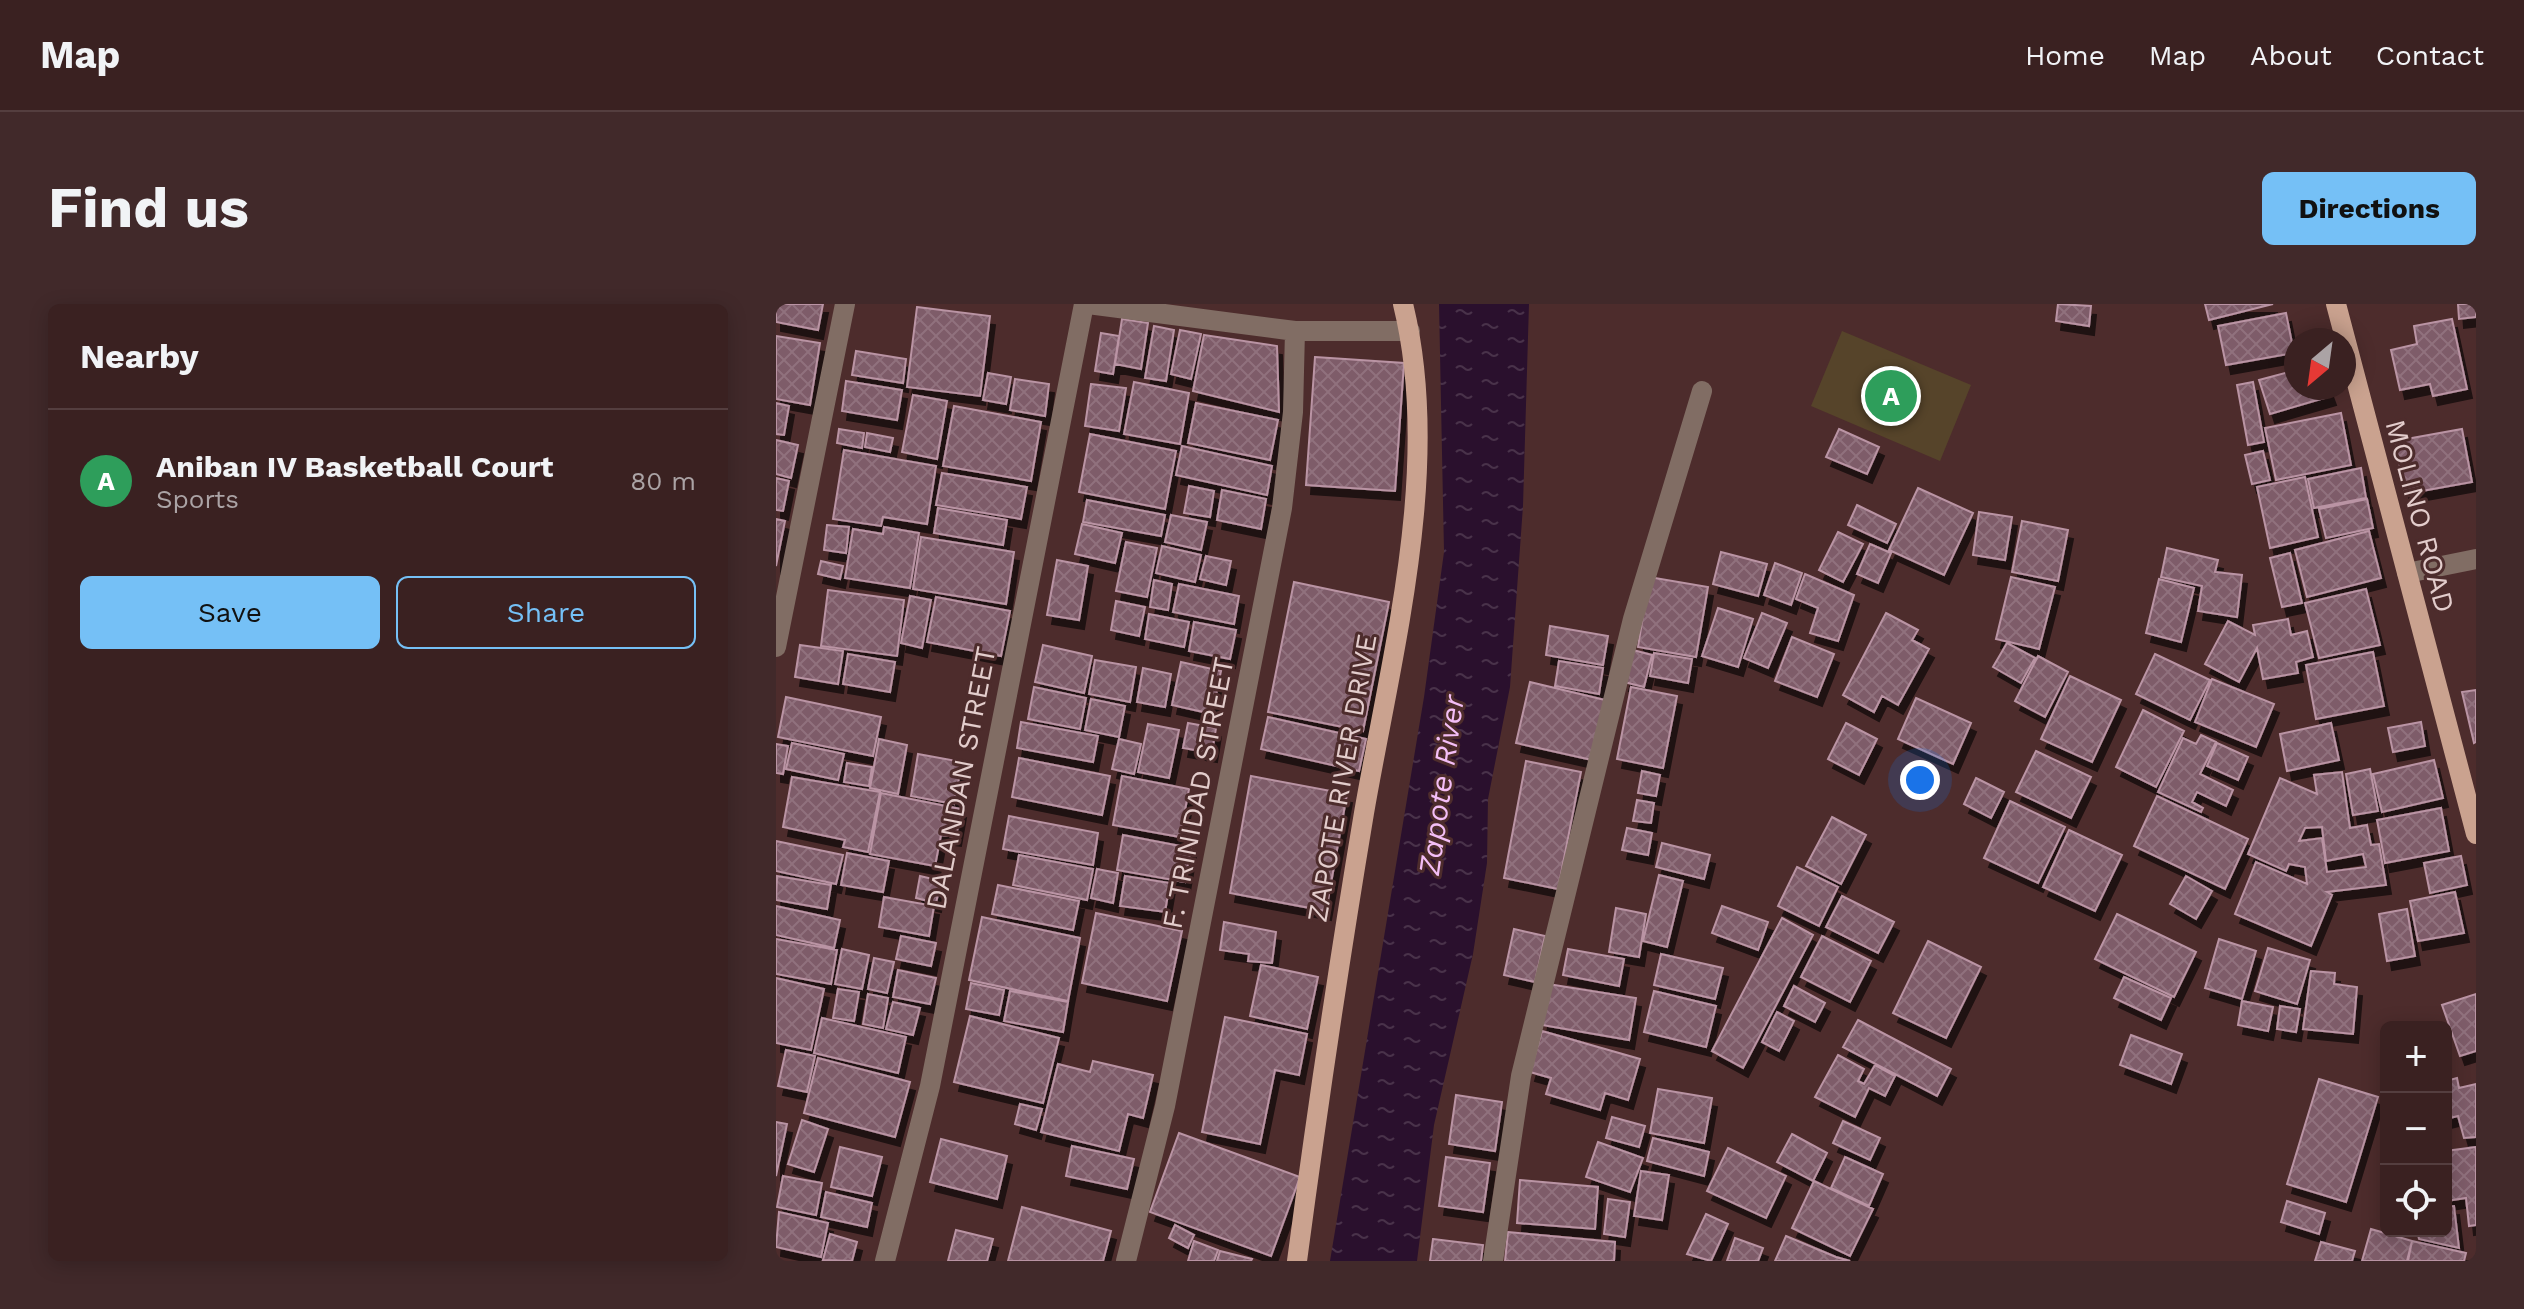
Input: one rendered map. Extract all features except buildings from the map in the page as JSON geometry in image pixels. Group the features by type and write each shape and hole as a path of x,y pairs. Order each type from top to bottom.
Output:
{"main road":[{"name":"ZAPOTE RIVER DRIVE","path":"1297,1261 1332,999 1394,642 1410,568 1416,400 1410,331 1403,304"},
{"name":"MOLINO ROAD","path":"2336,304 2407,573 2470,786 2476,834"}],"street":[{"path":"776,647 845,304"},
{"path":"1086,304 1295,331 1410,331"},
{"name":"DALANDAN STREET","path":"885,1261 930,1086 1086,304"},
{"name":"F. TRINIDAD STREET","path":"1126,1261 1165,1106 1282,508 1293,412 1295,331"},
{"path":"1493,1261 1521,1076 1633,619 1702,391"},
{"path":"2407,573 2476,559"}],"shaded area":[{"path":"1842,331 1971,385 1940,461 1811,406"}],"water":[{"name":"Zapote River","path":"1439,304 1529,304 1523,506 1510,687 1488,799 1487,863 1473,954 1434,1125 1417,1261 1330,1261 1424,697 1444,552"}],"place":[{"name":"Aniban IV Basketball Court","path":"1891,396"}]}
